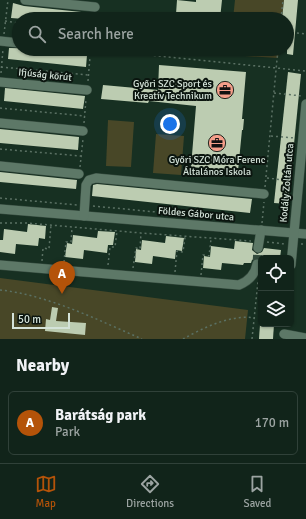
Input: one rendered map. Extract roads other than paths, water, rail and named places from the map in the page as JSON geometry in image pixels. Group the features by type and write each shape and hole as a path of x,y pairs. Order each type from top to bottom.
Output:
{"street":[{"path":"25,0 95,7"},
{"path":"0,41 12,42"},
{"name":"Ifjúság körút","path":"0,82 87,90"},
{"name":"Kodály Zoltán utca","path":"292,255 306,104"},
{"path":"0,123 83,131"},
{"path":"0,166 79,174"},
{"path":"84,216 86,185 89,180 96,178 264,194"},
{"name":"Földes Gábor utca","path":"0,209 84,216 261,226 306,234"},
{"path":"258,245 261,226"},
{"path":"0,265 239,285 246,283 252,277 257,264"},
{"path":"284,336 306,338"}],"tunnel":[{"path":"257,264 258,248"}],"place":[{"name":"Győri SZC Sport és Kreatív Technikum","path":"225,90"},
{"name":"Győri SZC Móra Ferenc Általános Iskola","path":"217,143"},
{"name":"Barátság park","path":"62,294"}]}
